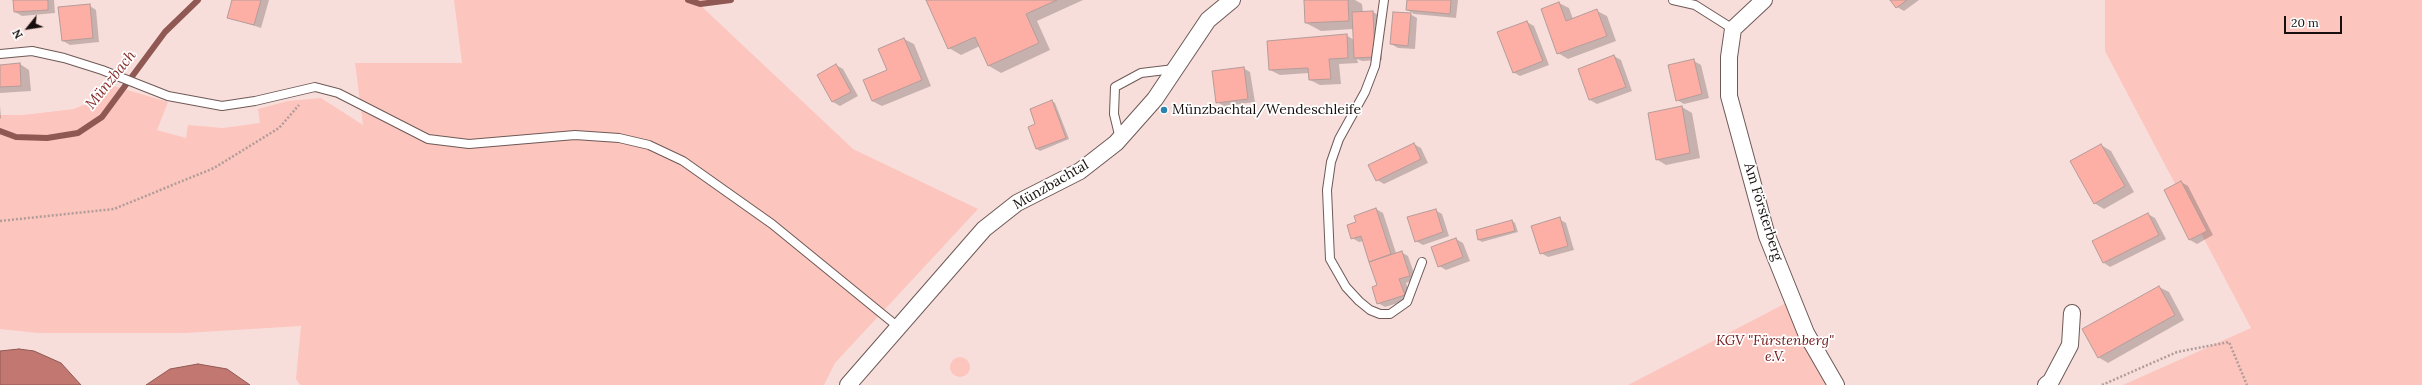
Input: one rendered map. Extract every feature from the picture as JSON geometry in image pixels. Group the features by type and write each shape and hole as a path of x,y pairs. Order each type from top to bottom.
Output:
{"street":[{"name":"Münzbachtal","path":"848,385 897,326 984,229 1017,203 1080,171 1120,139 1143,114 1208,20 1232,0"},
{"path":"1732,29 1764,0"},
{"name":"Am Försterberg","path":"1732,29 1729,57 1729,96 1767,236 1806,333 1836,385"},
{"path":"2046,385 2051,381 2070,345 2072,313"}],"lane":[{"path":"1384,0 1375,66 1365,92 1339,139 1331,162 1327,190 1330,259 1346,287 1359,302 1370,310 1380,314 1390,314 1407,302 1422,262"},
{"path":"1673,0 1695,5 1732,29"},
{"path":"0,54 32,51 64,58 192,102 222,106 255,101 315,87 338,93 428,139 469,144 574,135 619,138 649,145 683,161 772,224 897,326"},
{"path":"1120,139 1114,114 1115,87 1141,73 1175,69"}],"path":[{"path":"0,220 114,209 214,168 278,128 315,87"},
{"path":"2102,385 2177,352 2229,342 2247,385"}],"green space":[{"path":"454,0 731,0 700,5 853,149 978,209 835,363 824,385 300,385 296,379 301,326 185,333 38,333 0,329 0,115 23,115 74,109 95,100 107,84 168,102 157,130 186,138 188,125 223,128 260,123 258,109 288,101 321,98 363,125 355,63 462,63"},
{"path":"2105,0 2422,0 2422,385 2123,385 2251,328 2105,51"},
{"name":"KGV \"Fürstenberg\" e.V.","path":"1794,299 1837,385 1628,385"},
{"path":"960,357 967,360 970,367 967,374 960,377 953,374 950,367 953,360"}],"shaded area":[{"path":"19,349 34,351 61,363 81,385 0,385 0,351"},
{"path":"198,364 227,369 250,385 146,385 170,369"}],"building":[{"path":"13,0 48,0 48,10 14,12"},
{"path":"232,0 261,0 254,25 227,18"},
{"path":"926,0 1057,0 1026,14 1039,43 988,66 975,37 948,49"},
{"path":"1304,0 1348,0 1349,21 1305,23"},
{"path":"1407,0 1451,0 1450,14 1406,10"},
{"path":"1890,0 1907,0 1896,8"},
{"path":"1559,2 1566,21 1597,9 1607,36 1557,54 1541,9"},
{"path":"90,4 93,38 62,41 58,7"},
{"path":"1373,11 1375,57 1354,58 1352,12"},
{"path":"1393,12 1411,13 1408,46 1390,44"},
{"path":"1527,21 1543,61 1513,73 1497,32"},
{"path":"1347,34 1348,58 1329,59 1331,79 1309,80 1308,68 1269,70 1267,41"},
{"path":"904,38 922,80 872,101 863,80 887,70 878,49"},
{"path":"1614,55 1626,87 1589,100 1578,69"},
{"path":"1694,59 1702,94 1676,101 1668,65"},
{"path":"20,63 21,86 0,87 0,65"},
{"path":"836,64 851,92 832,102 817,75"},
{"path":"1244,67 1248,99 1216,103 1212,71"},
{"path":"1052,100 1066,138 1036,149 1028,127 1035,124 1030,109"},
{"path":"1682,106 1690,153 1656,160 1648,113"},
{"path":"1414,143 1421,159 1376,181 1368,165"},
{"path":"2101,144 2125,186 2094,204 2070,161"},
{"path":"2181,181 2207,231 2189,240 2164,190"},
{"path":"1376,208 1391,254 1369,262 1361,236 1351,239 1347,225 1356,222 1354,216"},
{"path":"1436,209 1443,232 1415,242 1407,217"},
{"path":"2148,213 2159,235 2103,263 2092,241"},
{"path":"1560,217 1568,246 1540,254 1531,226"},
{"path":"1512,220 1515,231 1478,240 1476,230"},
{"path":"1456,238 1463,257 1438,267 1431,247"},
{"path":"1402,251 1410,276 1399,279 1405,295 1377,304 1372,287 1377,285 1369,262"},
{"path":"2159,286 2175,315 2098,358 2082,329"}],"waterway":[{"name":"Münzbach","path":"0,131 16,137 47,138 78,133 102,117 165,32 198,0"},
{"name":"Münzbach","path":"688,0 700,4 731,0"}],"place":[{"name":"Münzbachtal/Wendeschleife","path":"1164,110"}]}
